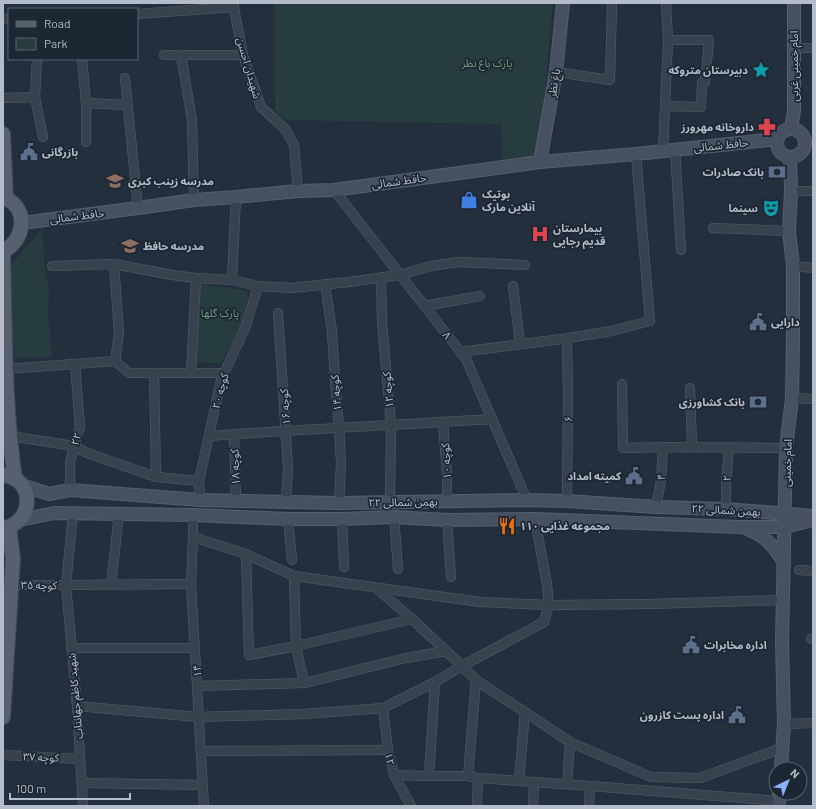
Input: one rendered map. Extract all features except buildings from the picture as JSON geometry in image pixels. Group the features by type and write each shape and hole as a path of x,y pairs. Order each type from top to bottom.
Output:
{"main road":[{"name":"باغ نظر","path":"540,162 556,72 563,3"},
{"name":"امام خمینی غربی","path":"791,128 794,111 794,3"},
{"path":"791,128 798,130 809,142 801,154 794,157 786,156 780,152 776,145 780,133 783,130 791,128"},
{"path":"3,134 5,198 13,203 18,210 22,223 17,240 9,248 3,251 6,369 10,436 7,462 13,480 26,494 27,500 27,507 11,525 8,556 12,584 3,717"},
{"name":"حافظ شمالی","path":"22,223 194,200 298,191 334,190 540,162 636,154 777,139"},
{"name":"امام خمینی","path":"781,761 784,724 782,681 786,448 792,398 793,266 789,231 791,191 790,157"},
{"name":"۲۲ بهمن شمالی","path":"13,480 49,494 70,490 200,500 339,503 527,500 567,501 656,507 726,509 813,516"},
{"path":"49,494 45,500 45,506 54,513"},
{"name":"۲۲ بهمن شمالی","path":"11,525 54,513 193,515 288,519 394,517 447,520 535,519 740,527 785,527 813,520"},
{"path":"740,527 754,531 767,539 777,550 784,563"}],"street":[{"path":"556,72 610,80 612,3"},
{"path":"663,151 668,40 666,3"},
{"path":"138,14 233,5"},
{"name":"شهیدان احسن","path":"233,5 243,55 261,107 285,129 294,145 298,191"},
{"path":"665,106 701,107 702,83 705,82 709,40 668,40"},
{"path":"794,48 813,48"},
{"path":"164,55 243,55"},
{"path":"181,55 192,120 194,200"},
{"path":"37,60 36,97 43,137"},
{"path":"82,60 86,102 86,142"},
{"path":"125,78 138,208"},
{"path":"3,98 36,97"},
{"path":"86,102 128,105"},
{"path":"675,149 681,250"},
{"path":"460,352 611,331 650,321 636,154"},
{"name":"۸","path":"334,190 466,359 527,500"},
{"path":"791,191 813,191"},
{"path":"232,280 236,197"},
{"path":"712,228 789,231"},
{"path":"52,266 114,264 196,278 232,280 258,286 291,288 399,275 431,266 458,262 525,265"},
{"path":"114,264 119,333 115,361"},
{"path":"793,266 813,268"},
{"name":"کوچه ۱۲","path":"380,277 382,322 391,425 390,502"},
{"path":"191,373 196,278"},
{"name":"کوچه ۱۴","path":"325,284 332,331 339,427 341,463 339,503"},
{"name":"کوچه ۲۰","path":"200,500 199,481 221,380 246,326 258,286"},
{"path":"513,286 520,344"},
{"path":"424,306 480,296"},
{"name":"کوچه ۱۶","path":"278,313 287,430 288,468 286,501"},
{"name":"۶","path":"567,338 567,501"},
{"path":"6,369 115,361 128,373 224,373"},
{"name":"۲۲","path":"70,490 70,463 80,427 75,364"},
{"path":"154,373 156,477"},
{"path":"622,384 623,448 786,448"},
{"path":"690,388 692,447"},
{"path":"792,398 813,399"},
{"path":"209,436 287,430 492,419"},
{"name":"کوچه ۱۰","path":"443,422 447,475 447,501"},
{"name":"کوچه ۱۸","path":"234,434 236,500"},
{"path":"10,436 74,446 87,453 156,477 199,481"},
{"name":"۴","path":"656,507 661,481 663,447"},
{"name":"۲","path":"726,509 729,447"},
{"name":"شهید کاظم جهانتاب","path":"73,514 66,585 84,806"},
{"path":"111,585 119,514"},
{"name":"۱۴","path":"193,515 191,584 198,686 198,717 202,751 204,806"},
{"path":"394,517 398,569"},
{"path":"288,519 292,560"},
{"path":"342,519 344,567"},
{"path":"77,706 198,717 303,714 383,708 435,682 544,622 549,605 547,585 535,519"},
{"path":"447,520 451,577"},
{"path":"192,537 246,554 294,576 480,602 549,605 784,600"},
{"path":"246,554 249,655 296,646 412,619"},
{"path":"799,570 813,571"},
{"path":"294,576 296,646 304,683"},
{"name":"کوچه ۳۵","path":"12,584 191,584"},
{"path":"376,588 412,619 476,680 570,742 651,777 700,778 782,748"},
{"path":"71,648 195,648"},
{"path":"198,686 304,683 406,658 446,651"},
{"path":"468,776 476,680"},
{"path":"429,776 435,682"},
{"name":"۱۲","path":"383,708 388,750 394,775 411,806"},
{"path":"519,781 525,712"},
{"path":"784,724 813,723"},
{"path":"567,784 570,742"},
{"path":"202,751 388,750"},
{"name":"کوچه ۳۷","path":"3,755 80,758"},
{"path":"394,775 468,776 534,783 567,784 768,799"},
{"path":"477,806 478,778"},
{"path":"82,783 203,785"},
{"path":"534,783 534,806"},
{"path":"589,806 590,786"}],"green space":[{"name":"پارک باغ نظر","path":"274,3 553,3 539,159 502,162 501,124 284,120 275,111"},
{"path":"42,228 49,293 48,312 52,357 14,358 7,270"},
{"name":"پارک گلها","path":"200,284 248,291 245,311 239,329 220,363 191,362"}],"place":[{"name":"دبیرستان متروکه","path":"761,70"},
{"name":"داروخانه مهرورز","path":"767,127"},
{"name":"بازرگانی","path":"29,152"},
{"name":"بانک صادرات","path":"777,172"},
{"name":"مدرسه زینب کبری","path":"115,181"},
{"name":"بوتیک آنلاین مارک","path":"469,200"},
{"name":"سینما","path":"771,208"},
{"name":"بیمارستان قدیم رجایی","path":"540,234"},
{"name":"مدرسه حافظ","path":"130,246"},
{"name":"دارایی","path":"758,322"},
{"name":"بانک کشاورزی","path":"758,402"},
{"name":"کمیته امداد","path":"634,476"},
{"name":"مجموعه غذایی ۱۱۰","path":"507,526"},
{"name":"اداره مخابرات","path":"691,645"},
{"name":"اداره پست کازرون","path":"737,715"}]}
